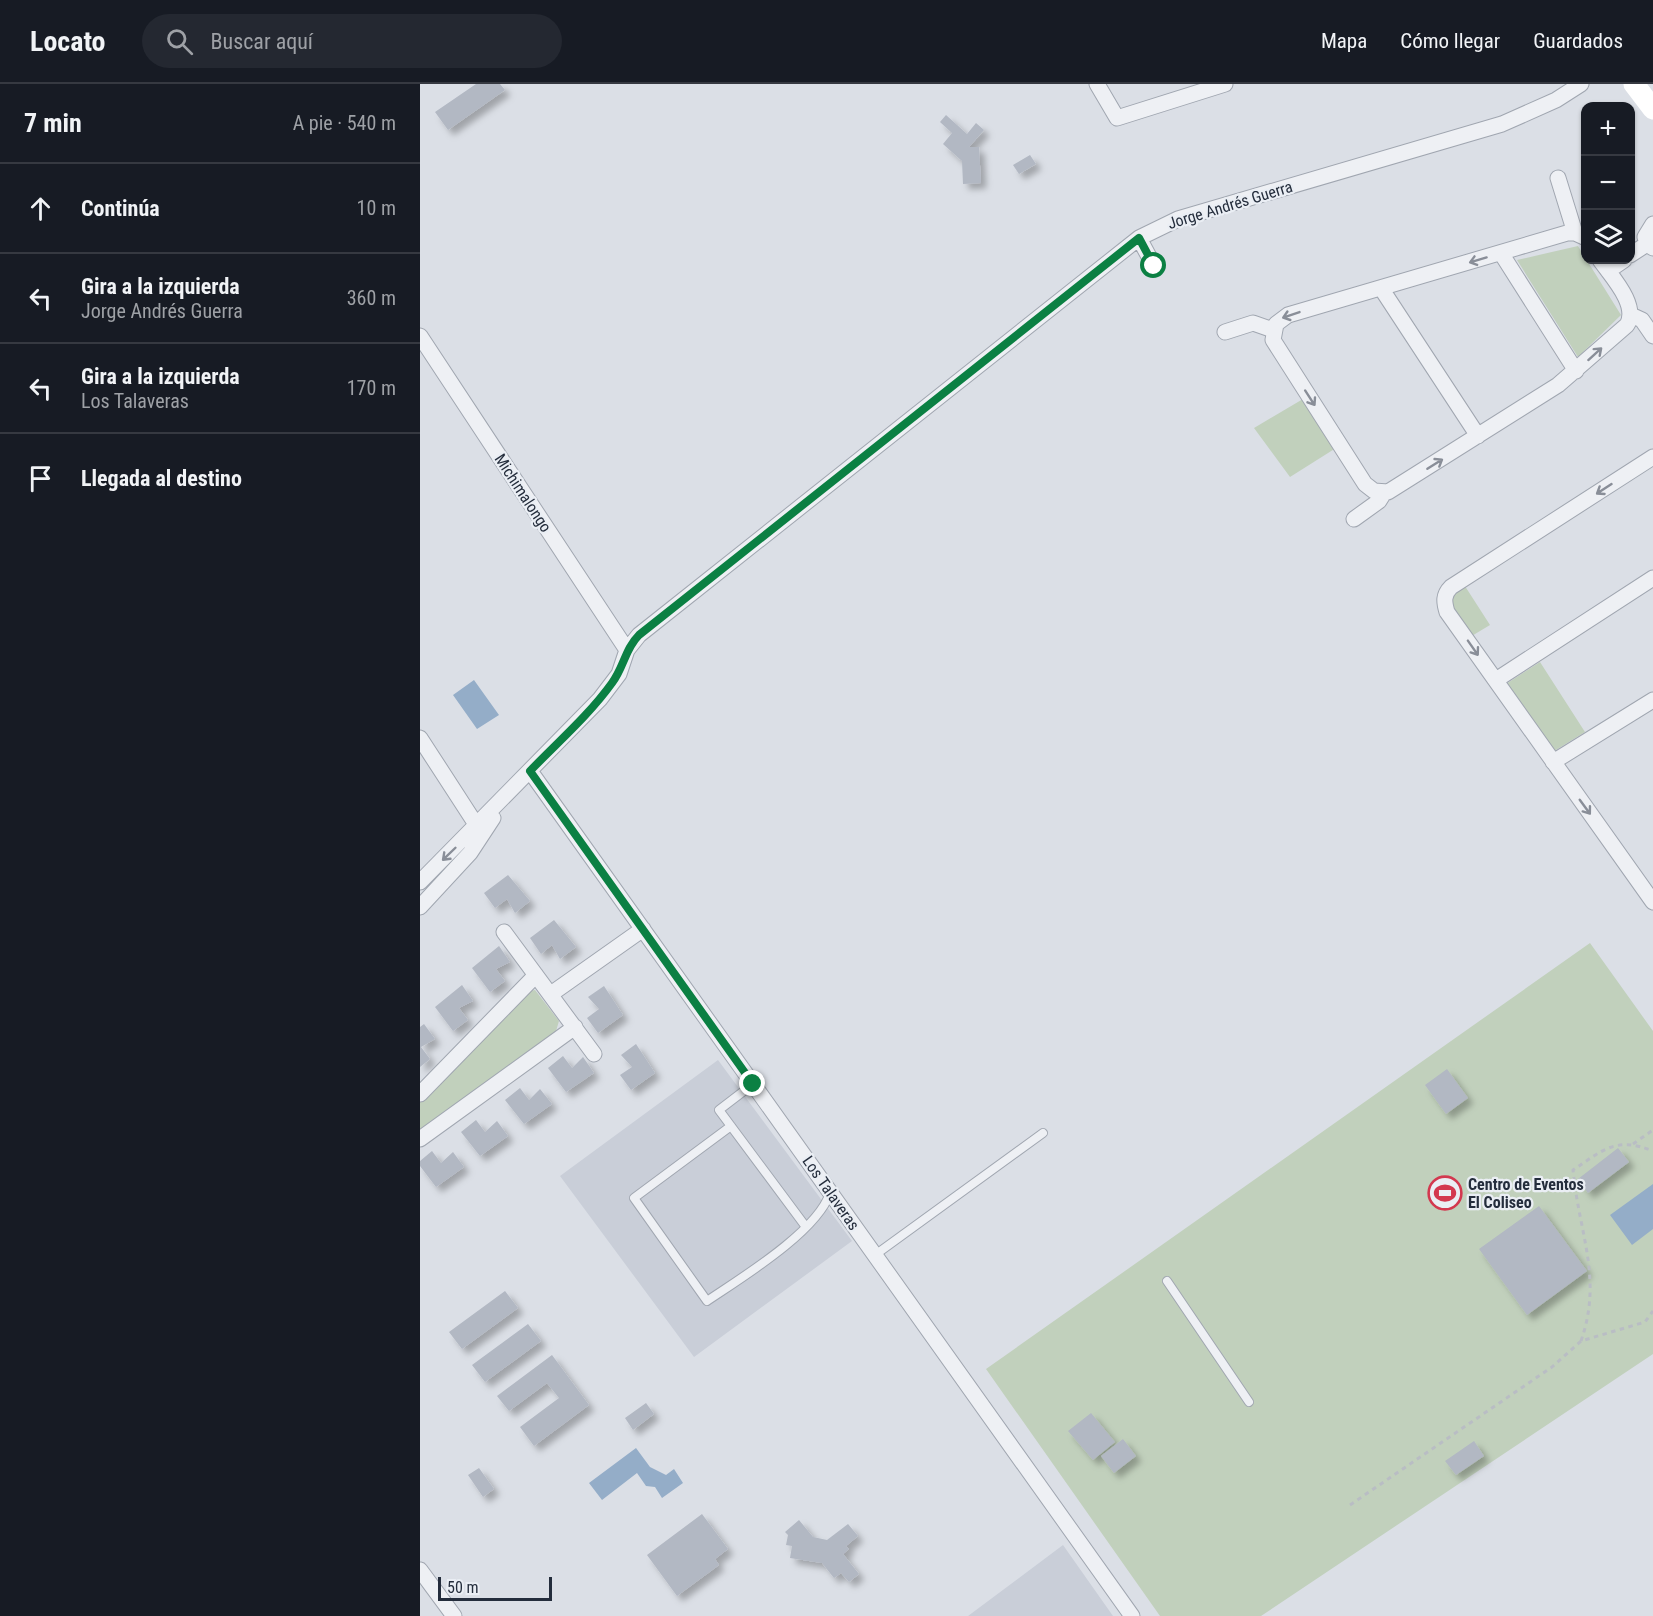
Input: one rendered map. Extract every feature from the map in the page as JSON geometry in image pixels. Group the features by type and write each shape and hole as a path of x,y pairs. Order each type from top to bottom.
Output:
{"street":[{"path":"1097,84 1117,118 1225,84"},
{"name":"Jorge Andrés Guerra","path":"420,882 600,699 618,674 627,650 639,635 1139,238 1178,219 1502,124 1556,100 1581,84"},
{"path":"1634,84 1653,109"},
{"path":"1384,493 1374,491 1365,484 1275,344 1273,330 1279,320 1288,315 1501,253 1580,236 1557,178"},
{"path":"1635,253 1650,246 1646,232 1653,224"},
{"path":"1139,238 1154,266"},
{"path":"1501,253 1576,371"},
{"path":"1354,519 1378,501 1384,493 1396,488 1478,436 1576,371 1627,325 1631,315 1629,304 1604,265"},
{"path":"1381,288 1478,436"},
{"path":"1631,315 1642,320 1653,336"},
{"path":"1225,332 1253,323 1273,330"},
{"name":"Michimalongo","path":"420,336 627,650"},
{"path":"1653,457 1447,591 1444,603 1447,612 1653,902"},
{"path":"1496,680 1653,578"},
{"path":"1553,762 1653,700"},
{"path":"420,738 477,826"},
{"name":"Los Talaveras","path":"530,771 1132,1616"},
{"name":"Jorge Andrés Guerra","path":"420,907 470,854 505,797"},
{"path":"551,994 643,929"},
{"path":"504,932 594,1054"},
{"path":"420,1094 536,975"},
{"path":"420,1139 575,1027"},
{"path":"420,1570 454,1616"}],"lane":[{"path":"753,1084 719,1110 806,1227"},
{"path":"731,1126 634,1198 707,1301 746,1275 806,1227 821,1213 831,1192"},
{"path":"875,1255 1043,1133"},
{"path":"1167,1281 1249,1402"}],"path":[{"path":"1581,1341 1589,1318 1592,1281 1573,1170 1608,1147 1633,1144 1653,1130"},
{"path":"1633,1144 1653,1152"},
{"path":"1350,1505 1552,1367 1581,1341 1645,1322 1653,1311"}],"shaded area":[{"path":"718,1060 852,1241 694,1357 560,1176"},
{"path":"1063,1545 1113,1616 968,1616"}],"green space":[{"path":"1578,246 1581,251 1581,264 1589,264 1621,315 1578,357 1517,260"},
{"path":"1303,399 1336,448 1290,477 1254,428"},
{"path":"1463,583 1490,625 1470,637 1451,608 1451,595"},
{"path":"1540,662 1585,732 1551,753 1506,684"},
{"name":"Centro de Eventos El Coliseo","path":"1590,943 1653,1031 1653,1354 1261,1616 1160,1616 986,1369"},
{"path":"535,990 559,1021 556,1031 420,1131 420,1100 525,992"}],"water":[{"path":"474,680 499,715 477,729 453,695"},
{"path":"1653,1184 1653,1229 1632,1245 1610,1215"},
{"path":"636,1448 650,1467 666,1475 674,1469 683,1483 662,1498 655,1487 646,1486 637,1473 602,1500 589,1483"}],"building":[{"path":"476,84 500,84 505,90 448,130 435,112"},
{"path":"946,115 967,134 976,123 984,130 969,147 979,147 981,183 963,184 962,161 943,144 952,133 940,122"},
{"path":"1030,155 1036,164 1019,174 1013,165"},
{"path":"508,875 530,901 515,913 507,899 495,908 484,893"},
{"path":"554,920 576,947 560,959 552,945 541,954 530,938"},
{"path":"499,946 510,962 496,969 505,981 490,992 472,968"},
{"path":"462,985 473,1001 459,1008 468,1020 453,1031 435,1007"},
{"path":"604,986 623,1015 598,1033 587,1018 599,1009 588,997"},
{"path":"424,1024 435,1039 421,1047 430,1059 420,1067 420,1027"},
{"path":"636,1044 655,1073 631,1090 620,1075 632,1067 621,1055"},
{"path":"563,1056 572,1068 583,1057 594,1073 566,1092 548,1068"},
{"path":"1447,1069 1468,1098 1446,1114 1425,1085"},
{"path":"520,1088 529,1100 540,1089 552,1104 524,1124 505,1100"},
{"path":"476,1120 485,1132 497,1121 508,1136 480,1156 461,1132"},
{"path":"1618,1148 1629,1162 1588,1193 1578,1179"},
{"path":"432,1151 441,1163 453,1152 464,1167 436,1187 420,1166 420,1161"},
{"path":"1539,1206 1587,1271 1527,1315 1479,1249"},
{"path":"505,1291 518,1308 462,1349 449,1332"},
{"path":"528,1324 541,1341 485,1382 472,1365"},
{"path":"552,1355 589,1405 534,1446 520,1427 559,1398 547,1383 509,1411 497,1396"},
{"path":"646,1403 654,1414 633,1430 625,1418"},
{"path":"1091,1413 1115,1442 1093,1460 1068,1431"},
{"path":"1123,1439 1136,1456 1114,1473 1101,1456"},
{"path":"1474,1441 1484,1456 1456,1475 1445,1461"},
{"path":"479,1468 494,1489 483,1497 468,1475"},
{"path":"702,1514 728,1549 715,1559 719,1565 677,1596 647,1555"},
{"path":"799,1520 813,1537 827,1540 848,1524 858,1536 846,1546 849,1549 843,1554 859,1574 849,1582 841,1573 834,1578 822,1563 790,1558 792,1546 786,1545 788,1535 785,1532"}],"place":[{"name":"Centro de Eventos El Coliseo","path":"1445,1193"}],"route":[{"path":"753,1084 530,771 600,699 618,674 627,650 639,635 1139,238 1154,266"}]}
